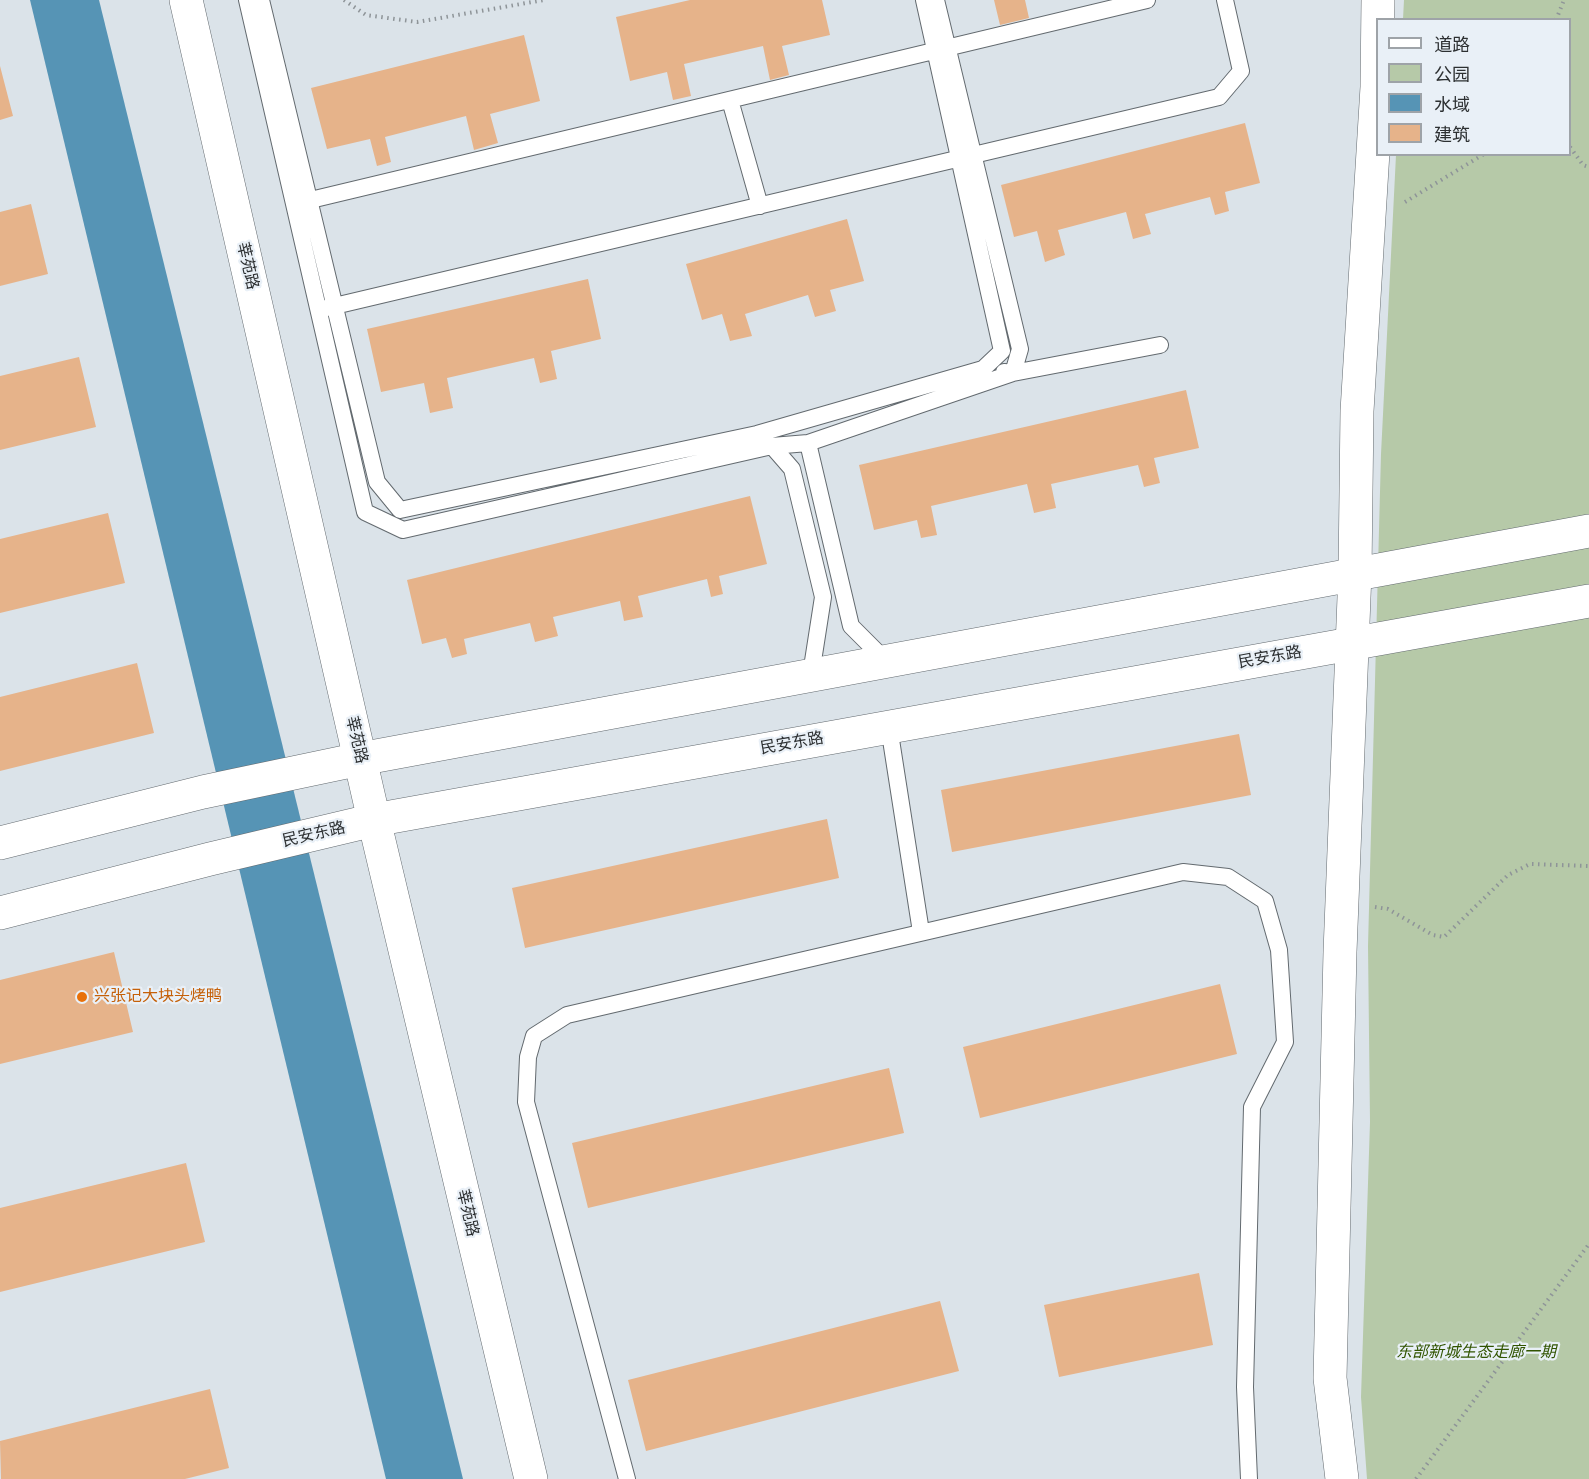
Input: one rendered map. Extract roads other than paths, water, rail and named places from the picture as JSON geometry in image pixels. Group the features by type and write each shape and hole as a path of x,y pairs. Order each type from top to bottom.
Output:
{"main road":[{"name":"莘苑路","path":"186,0 374,820 531,1479"},
{"path":"1376,18 1377,0"},
{"path":"1342,1479 1330,1378 1342,901 1355,572 1358,411 1370,224 1376,32"},
{"path":"0,843 203,792 308,769 1355,572 1589,531"},
{"name":"民安东路","path":"0,914 210,859 374,820 1589,601"}],"lane":[{"path":"247,0 302,202"},
{"path":"261,0 302,202 327,308 365,512 403,530 772,446 808,442 1013,373 1160,345"},
{"path":"924,0 941,49 966,157 1002,351 983,369"},
{"path":"936,0 941,49"},
{"path":"302,202 1147,0"},
{"path":"327,308 1219,97 1241,71 1225,0"},
{"path":"730,99 760,206"},
{"path":"966,157 1020,349 1013,373"},
{"path":"327,308 377,482 400,510 757,434 983,369 1013,373"},
{"path":"808,442 851,626 885,660"},
{"path":"772,446 792,469 823,597 811,674"},
{"path":"889,727 921,933"},
{"path":"627,1479 526,1102 528,1057 534,1035 567,1015 1183,872 1228,877 1265,901 1279,950 1285,1042 1252,1107 1245,1387 1249,1479"}],"water":[{"path":"30,0 99,0 463,1479 386,1479"}],"place":[{"name":"兴张记大块头烤鸭","path":"82,997"}],"park label":[{"name":"东部新城生态走廊一期","path":"1476,1353"}]}
